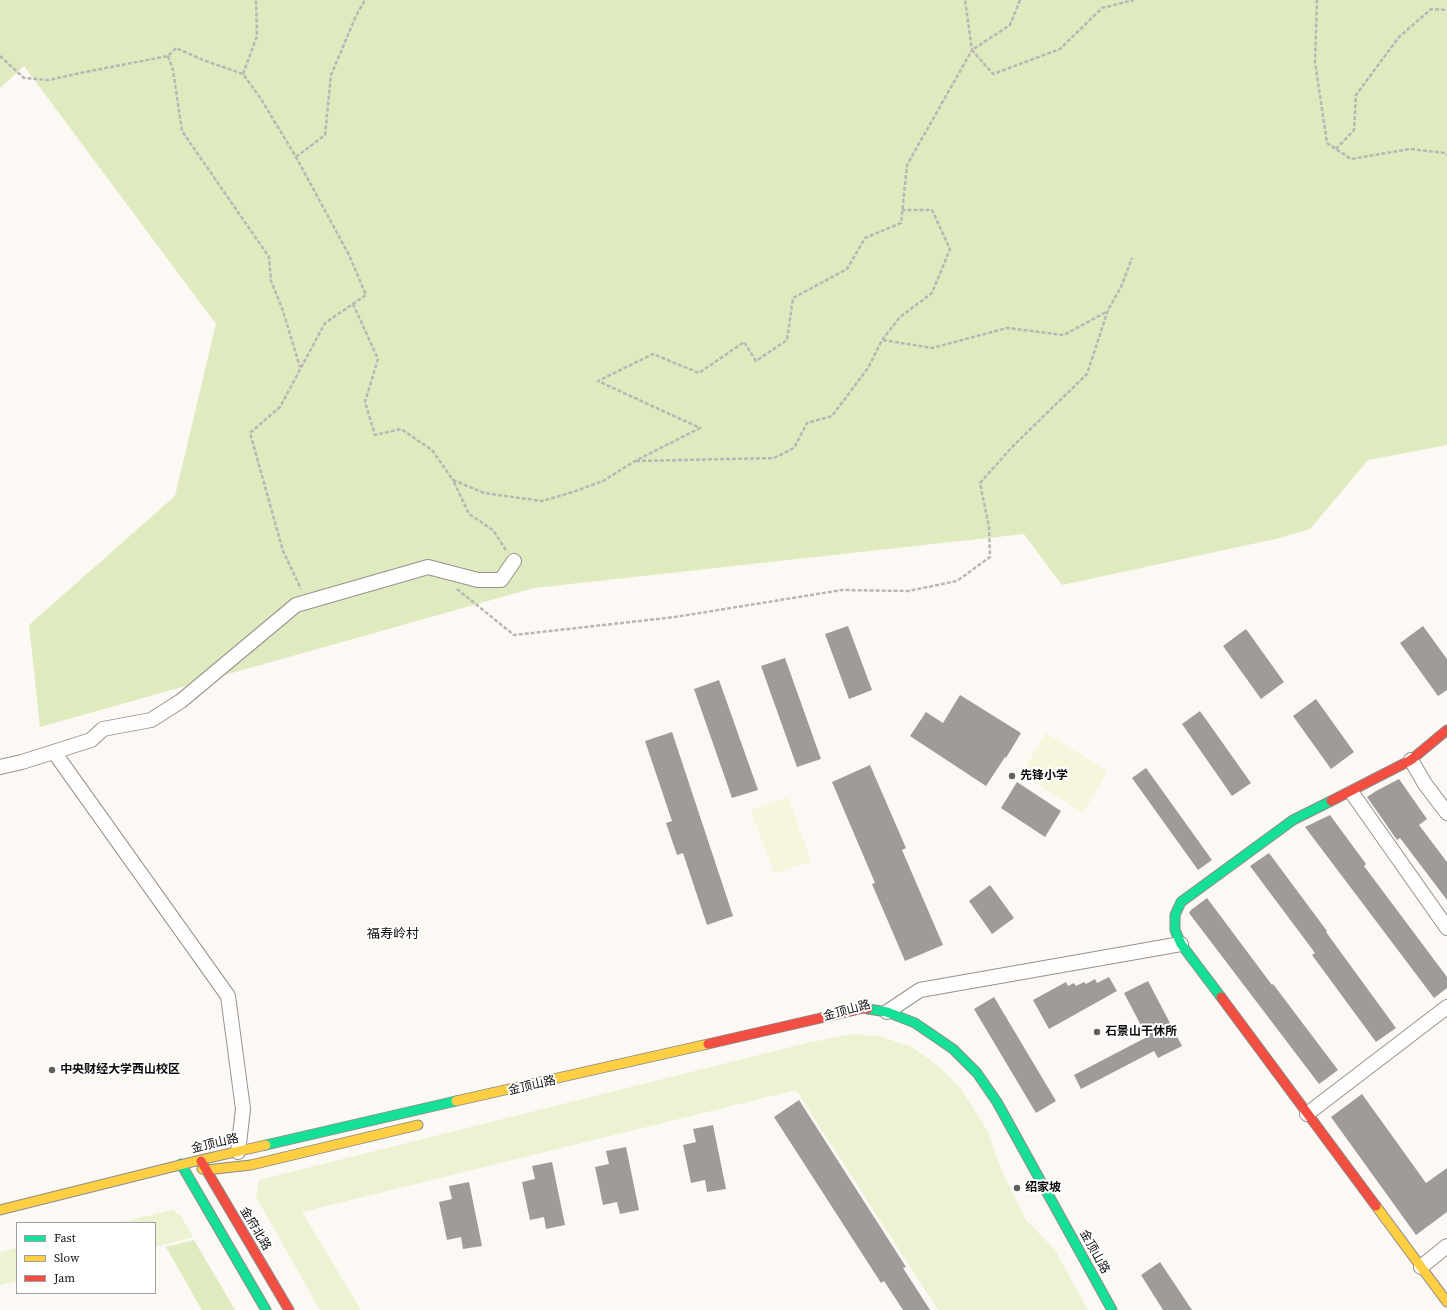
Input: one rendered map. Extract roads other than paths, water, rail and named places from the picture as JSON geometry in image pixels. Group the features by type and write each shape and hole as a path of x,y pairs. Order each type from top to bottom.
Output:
{"street":[{"path":"0,767 22,762 91,740 103,729 151,720 181,701 296,605 428,567 478,580 501,580 514,561"},
{"path":"1447,730 1411,760 1293,820 1181,902 1175,916 1175,930 1181,944 1447,1302"},
{"path":"54,752 228,996 243,1109 238,1152"},
{"path":"1411,760 1425,784 1447,813"},
{"path":"1352,793 1447,928"},
{"path":"887,1012 920,990 1181,944"},
{"path":"1307,1114 1447,1007"},
{"name":"金顶山路","path":"0,1210 181,1164 864,1008 887,1012 915,1023 953,1049 977,1073 997,1102 1112,1310"},
{"name":"金顶山路","path":"870,1018 887,1012"},
{"name":"金顶山路","path":"181,1164 206,1170 229,1168 429,1122"},
{"name":"金府北路","path":"200,1160 289,1310"},
{"path":"181,1164 266,1310"},
{"path":"1420,1266 1447,1246"}],"place":[{"name":"先锋小学","path":"1012,776"},
{"name":"石景山干休所","path":"1097,1032"},
{"name":"中央财经大学西山校区","path":"52,1070"},
{"name":"绍家坡","path":"1017,1188"}],"district":[{"name":"福寿岭村","path":"393,935"}]}
